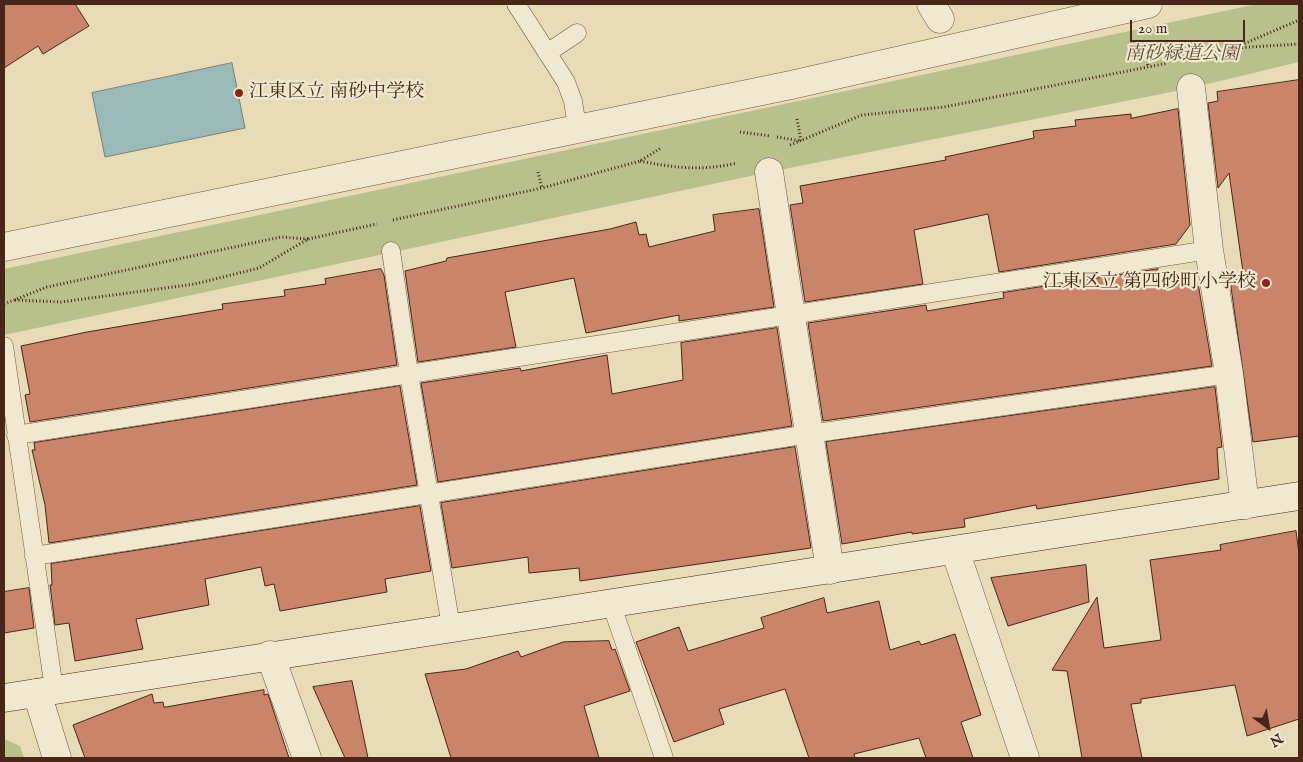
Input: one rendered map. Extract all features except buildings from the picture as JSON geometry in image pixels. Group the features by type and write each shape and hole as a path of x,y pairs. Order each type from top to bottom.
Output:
{"street":[{"path":"4,247 530,140 577,127 791,85 1148,4"},
{"path":"1191,88 1209,250 1229,374 1245,505"},
{"path":"769,172 830,570"},
{"path":"4,698 1299,496"},
{"path":"955,550 1025,758"},
{"path":"270,655 307,758"},
{"path":"46,691 57,758"}],"lane":[{"path":"516,4 566,82 573,100 577,127"},
{"path":"547,53 577,33"},
{"path":"16,435 1209,250"},
{"path":"391,251 428,494 451,628"},
{"path":"4,346 34,556 46,691"},
{"path":"34,556 809,434 1229,374"},
{"path":"612,603 664,758"}],"path":[{"path":"1196,57 1232,48 1299,20"},
{"path":"1143,37 1148,66"},
{"path":"1232,48 1299,44"},
{"path":"784,148 862,115 944,107 1172,62"},
{"path":"736,131 801,141"},
{"path":"387,222 542,188 640,161 668,144"},
{"path":"640,161 670,168 712,169 740,163"},
{"path":"4,304 46,287 281,237 308,239 378,224"},
{"path":"15,300 61,302 195,284 259,268 308,239"}],"green space":[{"name":"南砂緑道公園","path":"1257,4 1299,4 1299,62 1191,88 769,172 4,335 4,269"},
{"path":"4,739 20,746 24,758 4,758"}],"water":[{"path":"232,63 245,128 105,157 92,93"}],"place":[{"name":"江東区立 南砂中学校","path":"239,93"},
{"name":"江東区立 第四砂町小学校","path":"1266,283"}]}
